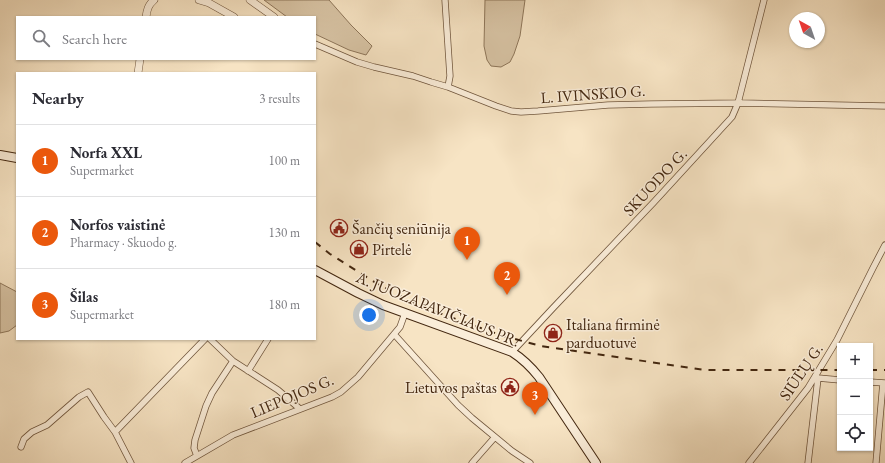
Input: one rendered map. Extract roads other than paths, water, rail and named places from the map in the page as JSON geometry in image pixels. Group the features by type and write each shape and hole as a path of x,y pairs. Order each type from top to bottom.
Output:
{"main road":[{"path":"0,155 16,158"},
{"name":"A. JUOZAPAVIČIAUS PR.","path":"316,271 368,298 512,352 520,357 530,365 539,377 596,463"}],"street":[{"path":"146,16 147,9 154,0"},
{"path":"199,0 209,3 232,16"},
{"path":"250,0 273,16"},
{"path":"445,0 450,76 448,87"},
{"name":"SKUODO G.","path":"512,352 732,117 738,103 764,0"},
{"name":"L. IVINSKIO G.","path":"316,44 357,62 413,76 448,87 511,111 538,111 608,105 738,103 885,106"},
{"path":"138,72 140,60"},
{"name":"SIŪLŲ G.","path":"749,463 817,378 885,245"},
{"name":"LIEPOJOS G.","path":"185,463 233,435 332,397 341,392 358,377 400,327 405,313"},
{"path":"394,334 458,405 495,437 530,463"},
{"path":"115,432 204,340"},
{"path":"211,340 233,361 278,390 300,409"},
{"path":"248,371 267,340"},
{"path":"198,456 194,448 195,440 206,406 212,393 233,361"},
{"path":"808,463 817,378 837,380"},
{"path":"873,382 884,383 876,463"},
{"path":"21,447 24,439 32,432 46,425 79,397 88,392 115,432 131,463"},
{"path":"472,463 495,437"}],"railway":[{"path":"316,243 330,254 376,283 420,306 500,335 541,346 705,370 837,370"},
{"path":"873,370 885,370"}],"place":[{"name":"Šančių seniūnija","path":"339,228"},
{"name":"Pirtelė","path":"359,249"},
{"name":"Norfa XXL","path":"467,260"},
{"name":"Norfos vaistinė","path":"507,295"},
{"name":"Italiana firminė parduotuvė","path":"553,333"},
{"name":"Lietuvos paštas","path":"510,387"},
{"name":"Šilas","path":"535,415"}]}
